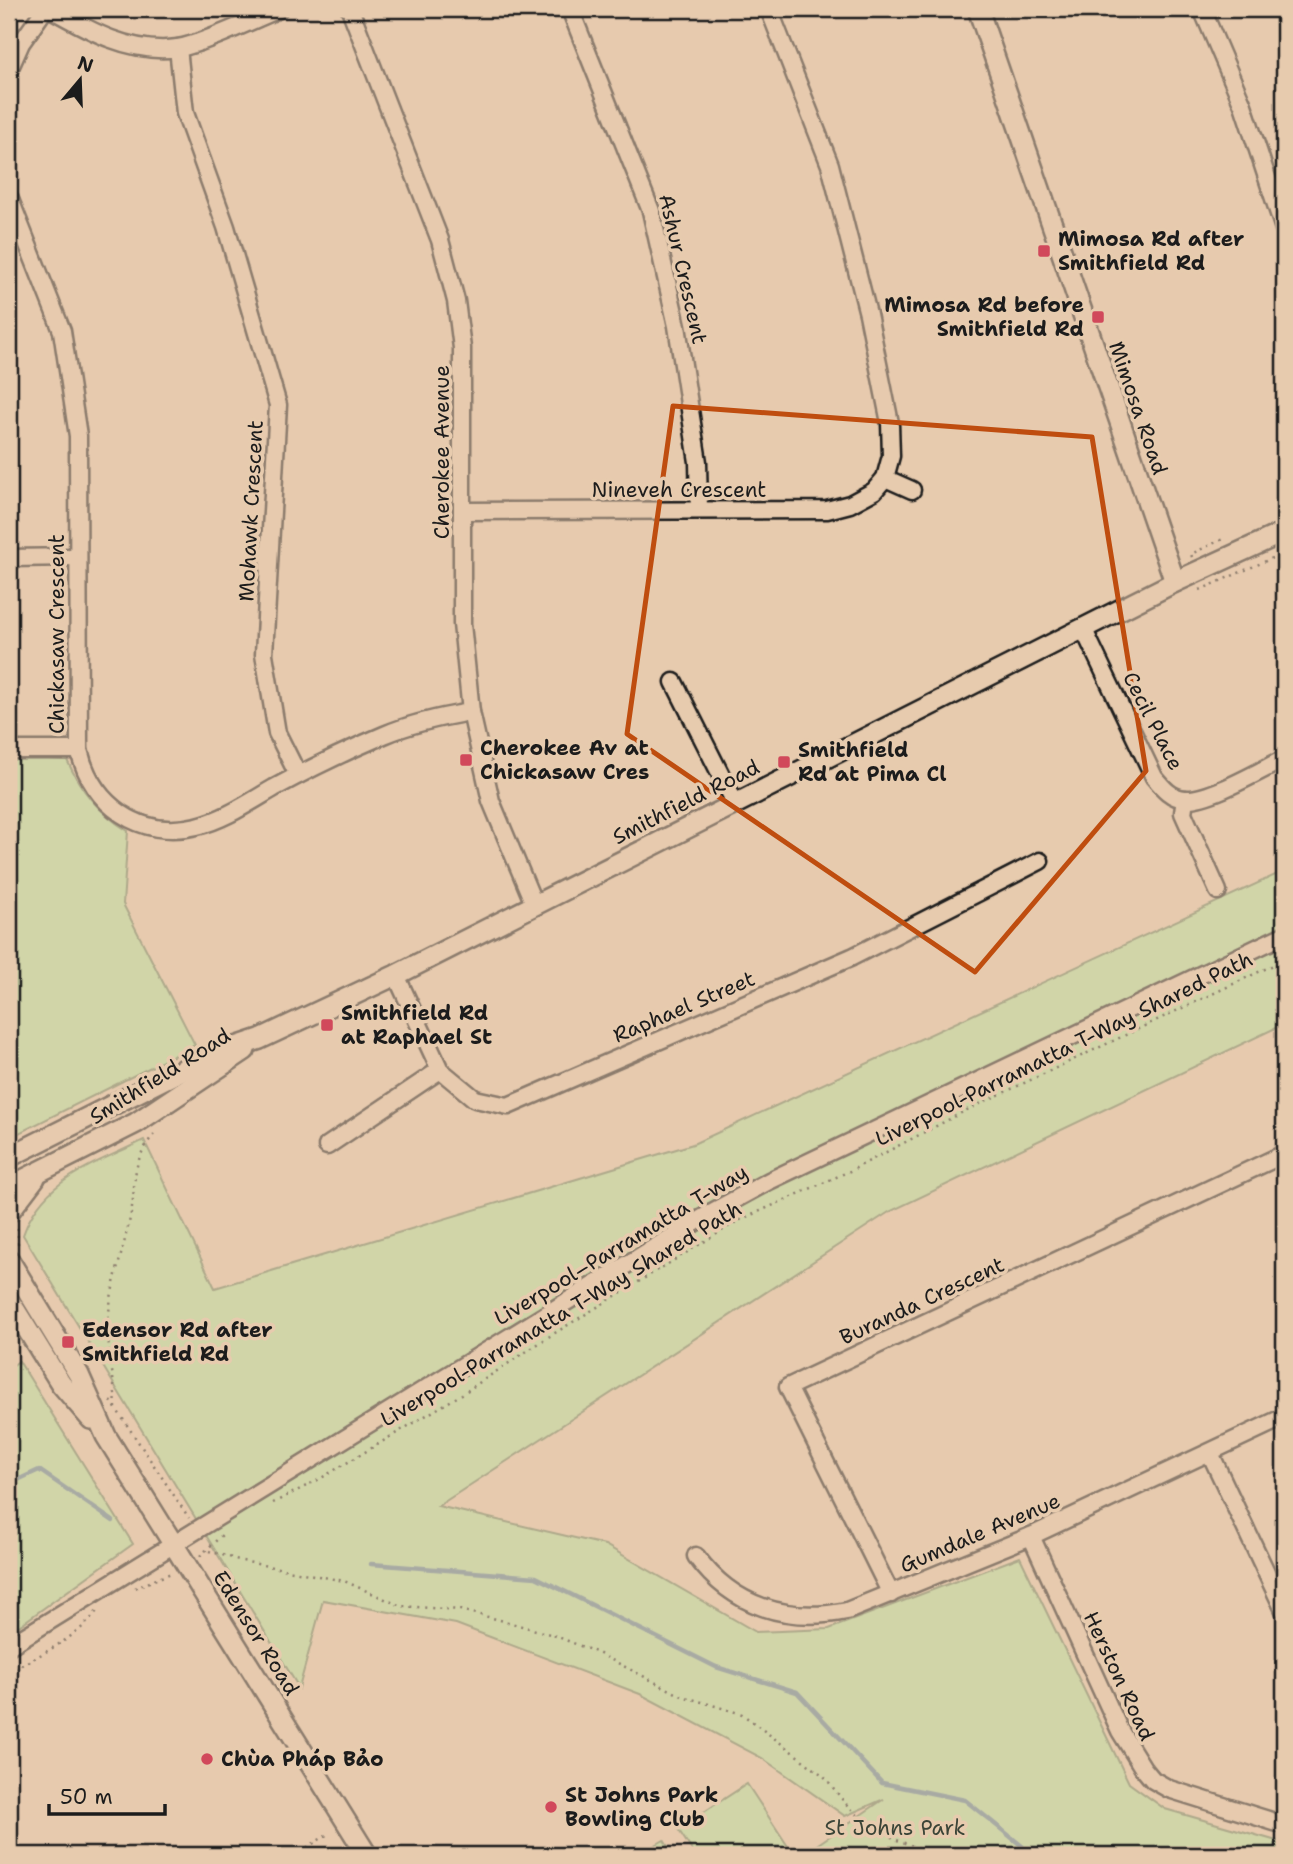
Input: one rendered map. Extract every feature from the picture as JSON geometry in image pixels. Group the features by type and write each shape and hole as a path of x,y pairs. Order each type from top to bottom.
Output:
{"main road":[{"name":"Mimosa Road","path":"978,9 1175,582"},
{"name":"Smithfield Road","path":"9,1157 212,1055 260,1039 396,975 1175,582 1284,532"},
{"name":"Smithfield Road","path":"9,1187 136,1123 260,1039"},
{"path":"9,1212 40,1172"},
{"name":"Edensor Road","path":"9,1260 79,1374 106,1436 367,1855"},
{"name":"Edensor Road","path":"9,1300 61,1384 106,1436"}],"street":[{"path":"9,70 21,43 45,9"},
{"path":"51,9 109,40 137,46 178,48 279,9"},
{"name":"Cherokee Avenue","path":"350,9 440,240 456,301 463,348 463,624 471,712 484,775 500,827 534,904"},
{"name":"Ashur Crescent","path":"570,9 651,211 677,326 698,462 699,510"},
{"path":"769,9 830,165 868,314 892,435 891,456 885,478 912,490"},
{"path":"1202,9 1243,105 1284,229"},
{"name":"Mohawk Crescent","path":"178,48 185,113 226,227 278,405 264,654 277,733 298,775"},
{"name":"Chickasaw Crescent","path":"9,197 62,331 78,436 79,750 85,772 103,800 129,821 153,828 197,826 219,818 298,775 384,735 430,719 471,712"},
{"name":"Nineveh Crescent","path":"464,511 827,510 850,504 873,491 885,478"},
{"path":"9,558 77,557"},
{"name":"Cecil Place","path":"1084,630 1154,777 1165,790 1185,799 1203,796 1284,759"},
{"path":"674,682 735,803"},
{"path":"9,750 79,750"},
{"path":"1185,799 1183,813 1218,891"},
{"name":"Raphael Street","path":"396,975 440,1070 475,1099 508,1106 852,957 1040,861"},
{"name":"Liverpool–Parramatta T-way","path":"9,1646 733,1200 1284,935"},
{"path":"327,1146 440,1070"},
{"name":"Buranda Crescent","path":"891,1594 788,1387 1284,1154"},
{"name":"Gumdale Avenue","path":"696,1556 712,1577 742,1597 765,1608 793,1616 821,1616 847,1611 1031,1536 1284,1417"},
{"path":"1210,1453 1284,1610"},
{"name":"Herston Road","path":"1031,1536 1120,1731 1153,1780 1192,1798 1284,1825"}],"path":[{"path":"1201,593 1284,553"},
{"name":"Liverpool-Parramatta T-Way Shared Path","path":"264,1507 318,1480 462,1394 550,1336 738,1221 852,1170 965,1111 1284,960"},
{"path":"116,1408 108,1338 110,1315 131,1216 134,1170 143,1148 157,1130"},
{"path":"230,1526 209,1550 242,1561 344,1581 401,1606 460,1610 553,1635 598,1653 682,1696 743,1714 824,1776 845,1803 866,1823 899,1841 939,1855"},
{"path":"132,1589 158,1581"},
{"path":"9,1672 88,1623 100,1606"},
{"path":"295,1855 330,1833"}],"highlighted area":[{"path":"673,406 1092,437 1146,771 975,972 627,734"}],"green space":[{"path":"9,757 67,760 78,782 92,800 108,817 128,831 123,904 195,1045 9,1138"},
{"name":"St Johns Park","path":"1284,871 1284,1024 889,1212 438,1506 605,1545 756,1632 829,1629 1020,1557 1129,1783 1165,1809 1284,1843 1284,1855 802,1855 884,1799 845,1816 762,1758 640,1694 456,1624 323,1600 299,1688 23,1235 43,1200 57,1186 89,1166 144,1140 215,1288 693,1144"},
{"path":"19,1361 133,1544 9,1633 9,1368"},
{"path":"747,1784 793,1854 695,1855 678,1829"},
{"path":"664,1840 673,1855 638,1855"}],"waterway":[{"path":"9,1484 39,1470 113,1521"},
{"path":"371,1564 536,1577 716,1667 797,1692 882,1783 965,1800 1022,1846 1026,1855"}],"place":[{"name":"Mimosa Rd after Smithfield Rd","path":"1044,251"},
{"name":"Mimosa Rd before Smithfield Rd","path":"1098,317"},
{"name":"Cherokee Av at Chickasaw Cres","path":"466,760"},
{"name":"Smithfield Rd at Pima Cl","path":"784,762"},
{"name":"Smithfield Rd at Raphael St","path":"327,1025"},
{"name":"Edensor Rd after Smithfield Rd","path":"68,1342"},
{"name":"Chùa Pháp Bảo","path":"207,1759"},
{"name":"St Johns Park Bowling Club","path":"551,1807"}]}
